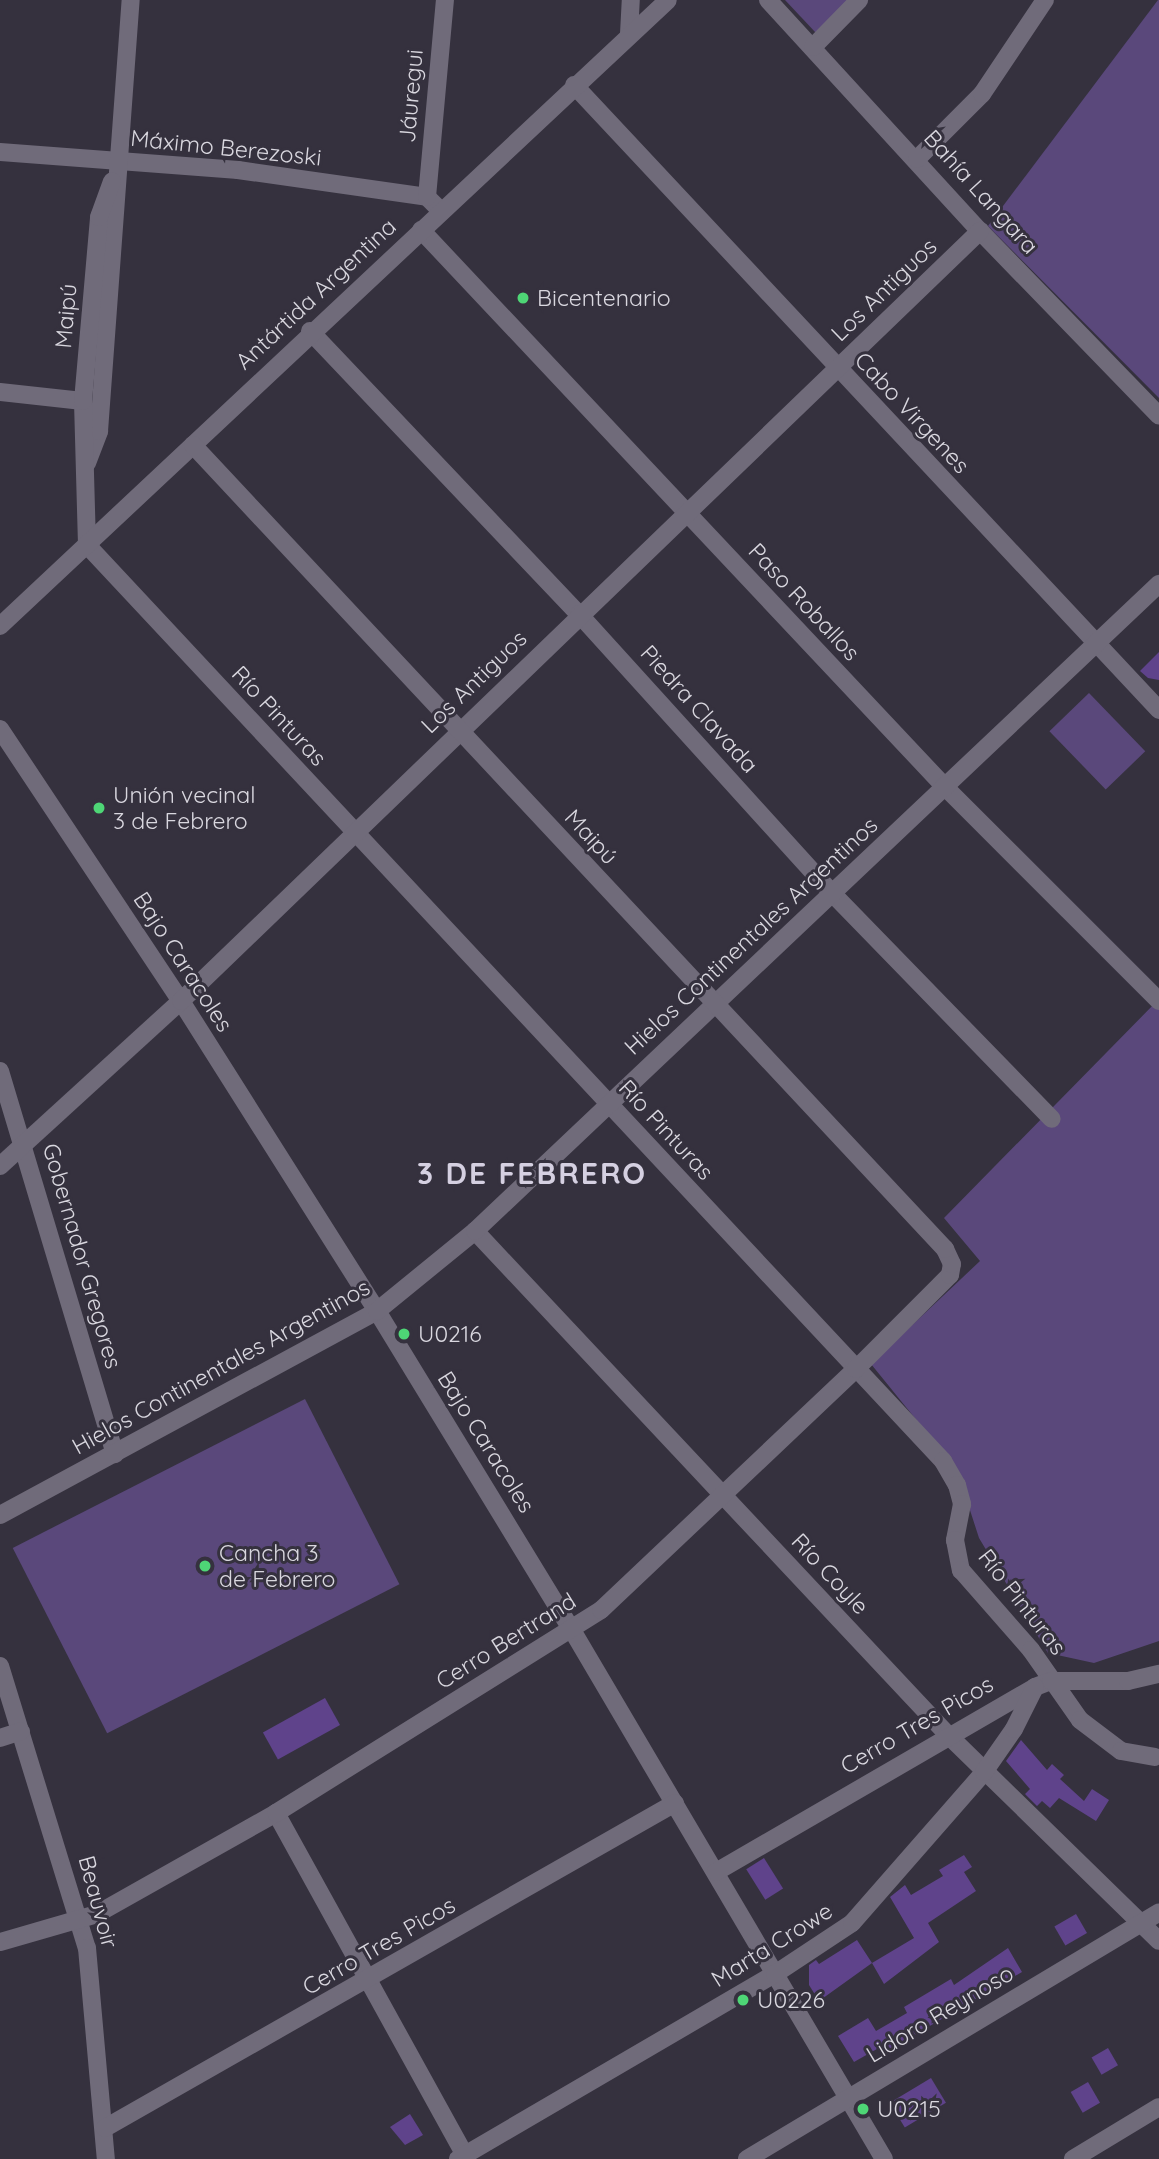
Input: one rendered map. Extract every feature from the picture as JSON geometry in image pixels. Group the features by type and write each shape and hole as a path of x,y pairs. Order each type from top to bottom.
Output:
{"street":[{"name":"Maipú","path":"87,463 99,431 118,218 115,168 131,0"},
{"name":"Jáuregui","path":"427,197 445,0"},
{"path":"629,34 631,0"},
{"name":"Antártida Argentina","path":"0,625 310,331 668,0"},
{"name":"Bahía Langara","path":"768,0 918,159 980,231 1159,416"},
{"path":"813,47 859,0"},
{"path":"918,159 982,94 1045,0"},
{"name":"Cabo Virgenes","path":"574,85 1159,710"},
{"name":"Máximo Berezoski","path":"0,152 115,168 238,170 427,197"},
{"name":"Maipú","path":"87,545 87,463 83,401 99,217 115,168"},
{"path":"427,197 441,211"},
{"name":"Paso Roballos","path":"421,230 944,786 1159,1002"},
{"name":"Los Antiguos","path":"0,1166 24,1147 181,1001 579,614 980,231"},
{"name":"Piedra Clavada","path":"310,331 579,614 832,892 1052,1119"},
{"path":"0,393 83,401"},
{"name":"Maipú","path":"192,445 945,1249 952,1264"},
{"name":"Río Pinturas","path":"87,545 943,1461 957,1485 962,1504 955,1541 961,1570 1031,1650 1043,1684 1080,1720 1121,1751 1154,1757"},
{"name":"Hielos Continentales Argentinos","path":"0,1516 377,1311 475,1231 1159,584"},
{"name":"Bajo Caracoles","path":"0,729 181,1001 377,1311 675,1802 884,2159"},
{"name":"Gobernador Gregores","path":"0,1071 115,1454"},
{"name":"Río Coyle","path":"475,1231 947,1734 1159,1941"},
{"name":"Cerro Bertrand","path":"0,1942 80,1920 276,1813 601,1610 856,1368 950,1275 952,1264"},
{"name":"Beauvoir","path":"0,1666 87,1948 106,2159"},
{"name":"Cerro Tres Picos","path":"716,1872 947,1734 1043,1684 1128,1681 1159,1674"},
{"name":"Marta Crowe","path":"463,2158 775,1975 852,1923 984,1772 1043,1684"},
{"path":"0,1738 20,1731"},
{"name":"Cerro Tres Picos","path":"105,2128 369,1981 675,1802"},
{"path":"276,1813 463,2158"},
{"name":"Lidoro Reynoso","path":"747,2159 1159,1912"},
{"path":"1073,2159 1159,2107"}],"shaded area":[{"path":"785,0 849,0 816,33"},
{"path":"1159,0 1159,398 988,226"},
{"path":"1089,693 1145,751 1106,789 1049,731"},
{"path":"1159,999 1159,1641 1094,1663 1048,1653 979,1538 957,1470 871,1364 980,1261 944,1218"},
{"name":"Cancha 3 de Febrero","path":"305,1399 399,1584 107,1733 13,1548"}],"building":[{"path":"1159,652 1159,680 1148,678 1140,671"},
{"path":"325,1698 340,1725 278,1760 263,1732"},
{"path":"1021,1740 1047,1770 1052,1764 1064,1775 1060,1779 1084,1801 1092,1789 1109,1800 1096,1821 1059,1798 1050,1808 1042,1801 1037,1806 1025,1794 1030,1789 1006,1761"},
{"path":"964,1855 972,1867 964,1872 976,1891 928,1923 939,1942 884,1984 872,1963 914,1938 890,1897 905,1885 911,1895 943,1876 939,1870"},
{"path":"764,1858 783,1889 765,1900 746,1869"},
{"path":"1076,1914 1087,1933 1065,1946 1054,1926"},
{"path":"857,1940 872,1963 819,2001 809,1985 809,1965 816,1960 819,1964"},
{"path":"1008,1948 1022,1972 887,2051 884,2045 854,2062 838,2036 868,2018 876,2031 907,2013 904,2007 951,1979 954,1985"},
{"path":"1108,2048 1118,2065 1102,2075 1092,2058"},
{"path":"931,2078 946,2103 905,2128 890,2103"},
{"path":"1088,2082 1100,2103 1083,2113 1071,2092"},
{"path":"410,2114 423,2135 405,2145 390,2127"}],"place":[{"name":"Bicentenario","path":"523,298"},
{"name":"Unión vecinal 3 de Febrero","path":"99,808"},
{"name":"U0216","path":"404,1334"},
{"name":"Cancha 3 de Febrero","path":"205,1566"},
{"name":"U0226","path":"743,2000"},
{"name":"U0215","path":"863,2109"}],"district":[{"name":"3 DE FEBRERO","path":"532,1173"}]}
